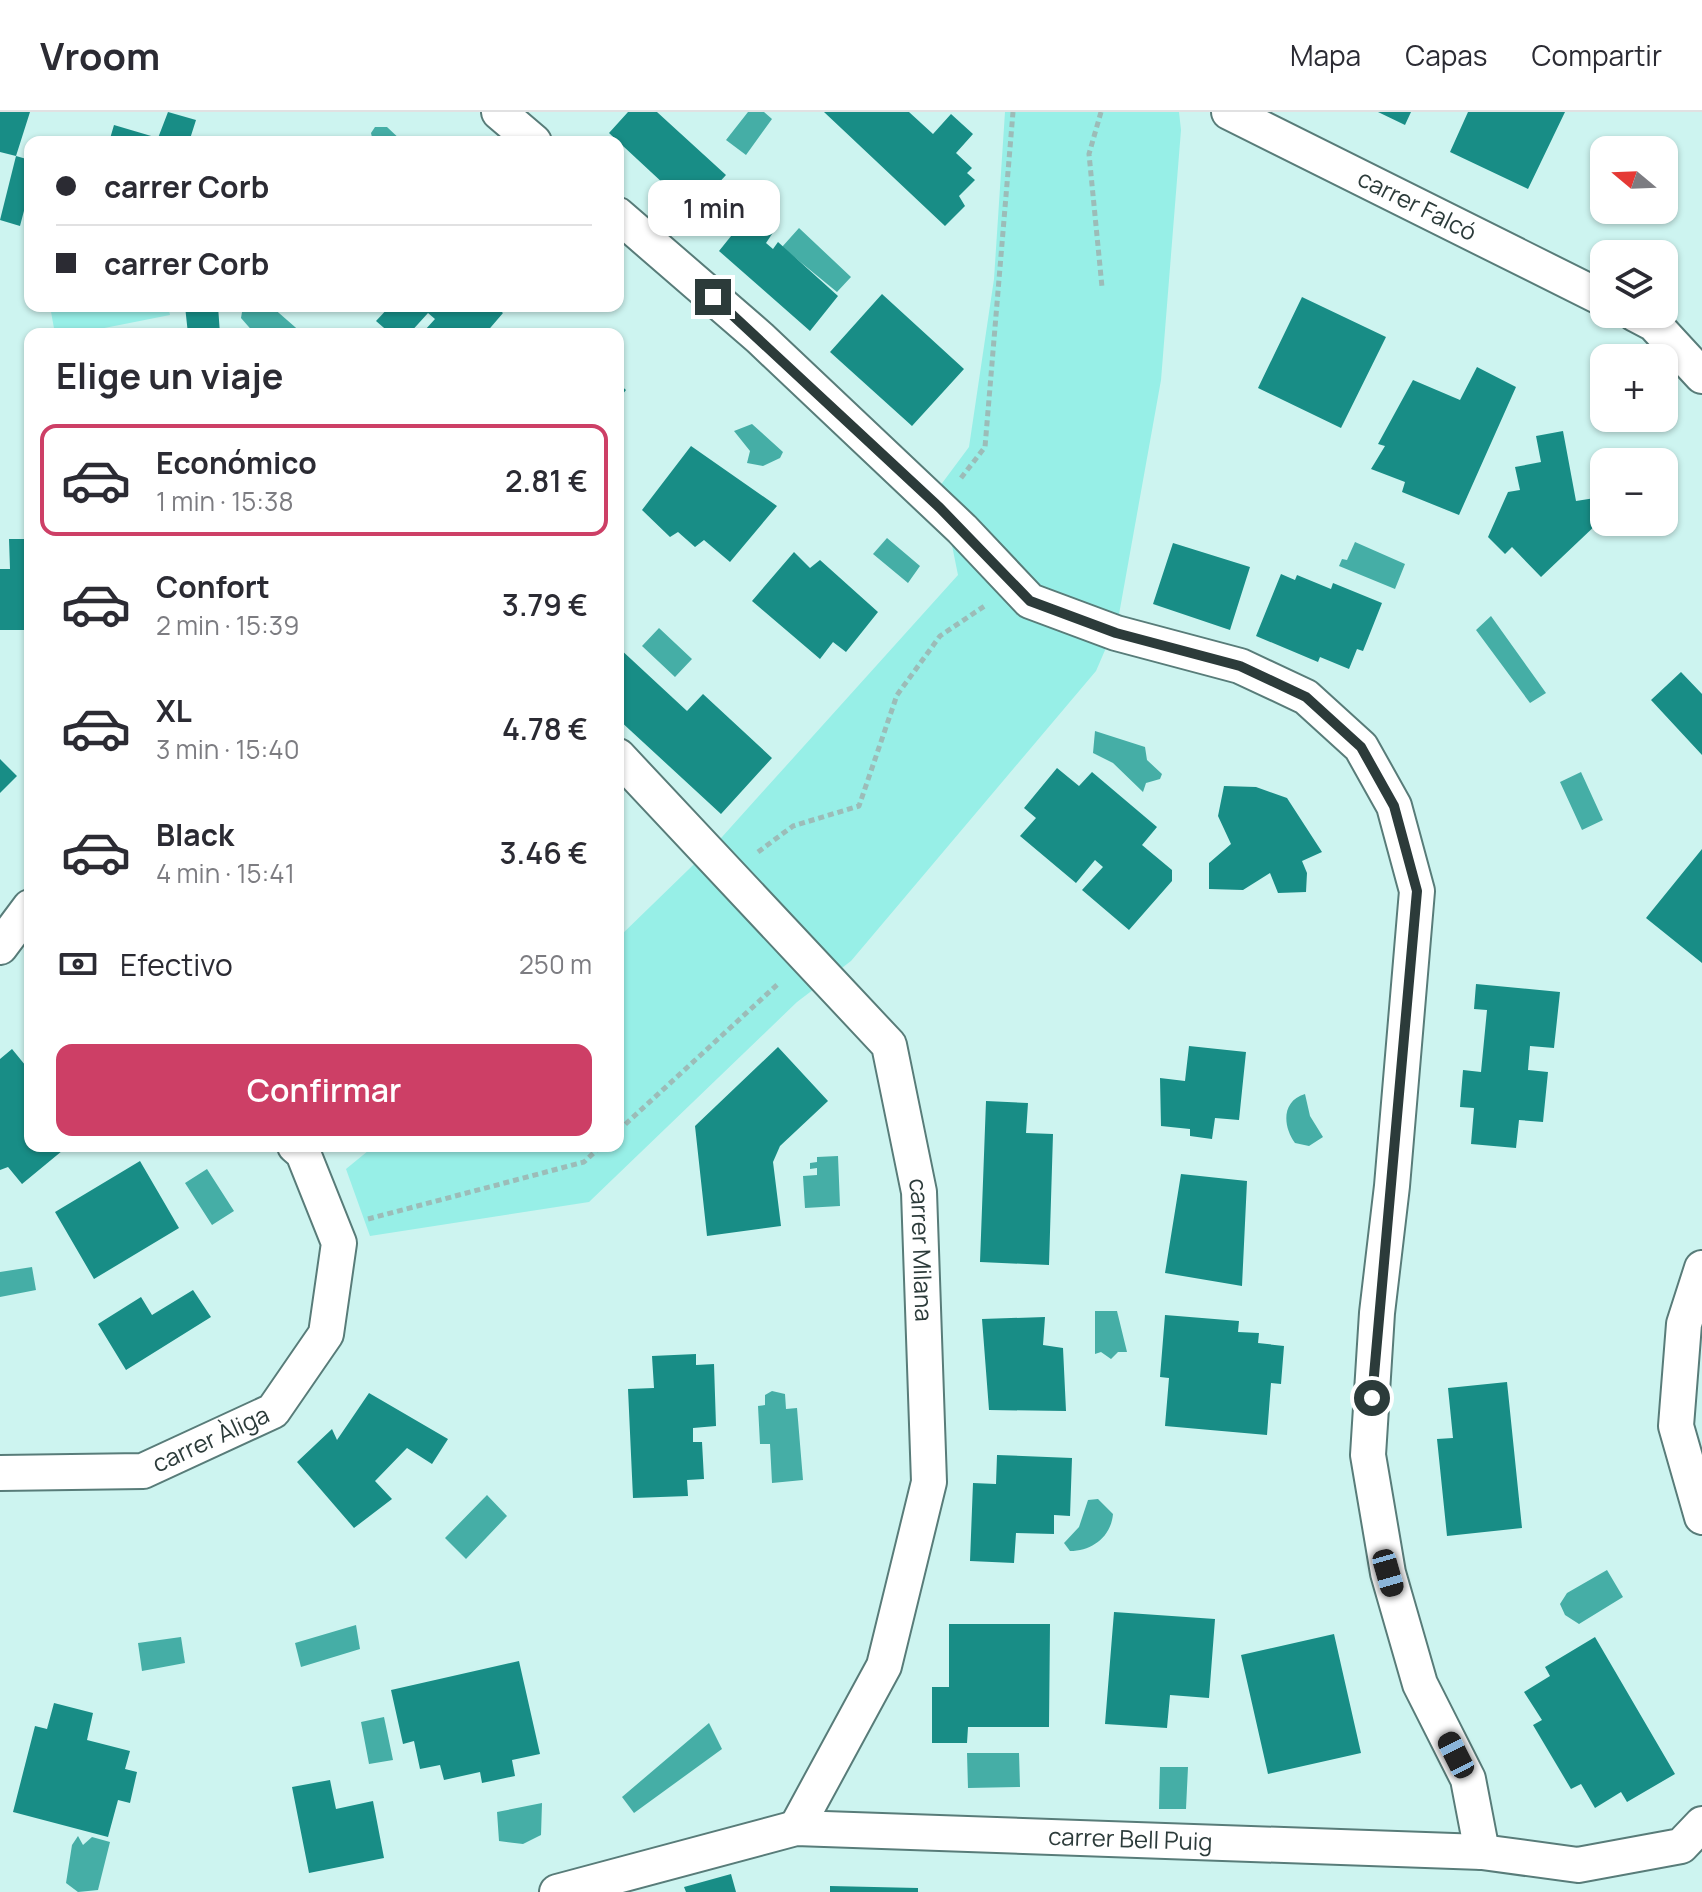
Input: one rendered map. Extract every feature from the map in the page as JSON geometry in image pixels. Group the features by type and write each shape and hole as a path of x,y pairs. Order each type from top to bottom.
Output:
{"street":[{"path":"499,112 527,136"},
{"name":"carrer Falcó","path":"1229,112 1590,292"},
{"path":"624,220 760,338 940,508 1030,601 1116,633 1240,666 1306,697 1361,747 1394,806 1417,891 1392,1186 1377,1313 1368,1455 1388,1573 1420,1684 1468,1779 1482,1852"},
{"path":"1658,328 1702,376"},
{"name":"carrer Milana","path":"624,762 889,1045 919,1192 929,1482 884,1666 796,1828"},
{"path":"0,947 24,915"},
{"name":"carrer Àliga","path":"0,1473 143,1471 273,1411 326,1334 339,1243 302,1152"},
{"path":"1702,1268 1684,1324 1676,1426 1702,1517"},
{"name":"carrer Bell Puig","path":"557,1892 796,1828 1482,1852 1578,1865 1681,1846 1702,1824"}],"path":[{"path":"940,508 985,447 1013,112"},
{"path":"1101,112 1089,154 1102,287"},
{"path":"729,875 793,826 859,806 897,695 940,636 988,604 1030,601"},
{"path":"624,1126 807,958"},
{"path":"364,1220 584,1162 595,1152"}],"shaded area":[{"path":"748,112 764,112 772,119 746,155 726,140"},
{"path":"1005,112 1179,112 1181,130 1161,380 1118,620 1096,671 851,961 797,1002 589,1202 370,1236 346,1169 367,1152 624,1152 624,932 722,837 958,575 940,486 969,447 994,279"},
{"path":"375,127 387,127 397,136 372,136"},
{"path":"799,228 851,277 837,292 782,247"},
{"path":"51,312 169,312 170,315 104,328 54,328"},
{"path":"242,312 278,312 296,328 250,328 241,318"},
{"path":"752,424 783,452 780,458 763,466 747,463 750,451 734,431"},
{"path":"887,538 920,566 908,583 873,554"},
{"path":"1355,542 1405,564 1395,589 1339,566 1342,559 1347,560"},
{"path":"1491,616 1546,693 1530,703 1476,630"},
{"path":"659,628 692,659 675,677 642,646"},
{"path":"1095,731 1145,747 1147,760 1162,774 1160,779 1146,783 1143,792 1113,763 1093,753"},
{"path":"1581,772 1603,820 1582,830 1560,782"},
{"path":"1305,1094 1310,1116 1323,1137 1309,1146 1295,1143 1288,1130 1286,1115 1292,1102"},
{"path":"838,1156 840,1206 805,1208 803,1176 817,1175 817,1168 810,1169 810,1163 817,1162 817,1157"},
{"path":"207,1169 234,1211 212,1225 185,1183"},
{"path":"32,1267 36,1290 0,1297 0,1272"},
{"path":"1095,1311 1117,1311 1127,1352 1118,1352 1111,1359 1101,1352 1095,1354"},
{"path":"772,1391 785,1394 786,1409 797,1408 803,1480 772,1483 770,1444 760,1444 758,1406 765,1405 765,1395"},
{"path":"487,1495 507,1516 466,1559 445,1538"},
{"path":"1098,1499 1113,1514 1109,1529 1093,1545 1070,1551 1064,1543 1079,1527 1088,1500"},
{"path":"1607,1570 1623,1597 1579,1624 1565,1615 1560,1604 1567,1593"},
{"path":"356,1625 360,1649 301,1667 295,1643"},
{"path":"181,1637 185,1663 142,1671 138,1643"},
{"path":"384,1717 393,1760 369,1764 361,1722"},
{"path":"709,1723 722,1749 634,1813 622,1797"},
{"path":"967,1753 1019,1753 1020,1787 968,1788"},
{"path":"1160,1767 1188,1767 1186,1809 1159,1809"},
{"path":"542,1803 541,1835 523,1844 499,1841 497,1812"},
{"path":"78,1836 83,1845 92,1837 110,1842 98,1890 78,1892 66,1883 72,1845"}],"building":[{"path":"0,112 30,112 16,156 0,152"},
{"path":"168,112 196,120 191,136 159,136"},
{"path":"628,112 657,112 726,175 693,211 624,147 624,136 609,133"},
{"path":"824,112 909,112 933,134 951,114 973,134 956,153 972,168 967,173 975,180 959,196 965,206 945,226"},
{"path":"1378,112 1411,112 1405,125"},
{"path":"1468,112 1565,112 1528,189 1450,152"},
{"path":"114,125 151,136 111,136"},
{"path":"16,156 24,158 24,211 20,226 0,220"},
{"path":"752,210 776,228 766,243 773,249 778,242 838,296 810,331 719,251"},
{"path":"882,294 964,369 912,426 830,352"},
{"path":"1302,297 1386,337 1341,428 1258,388"},
{"path":"186,312 218,312 220,328 187,328"},
{"path":"384,312 503,313 490,328 427,328 435,319 428,313 414,328 384,328 376,321"},
{"path":"1477,367 1516,387 1459,515 1402,492 1405,482 1371,469 1385,446 1378,444 1413,380 1460,400"},
{"path":"1563,431 1576,501 1590,499 1590,531 1541,577 1512,547 1505,554 1488,537 1508,492 1520,490 1515,467 1541,462 1536,436"},
{"path":"691,446 777,506 730,562 704,540 695,547 678,532 670,537 642,510"},
{"path":"9,539 24,539 24,630 0,630 0,569 10,569"},
{"path":"1173,543 1250,567 1230,630 1153,604"},
{"path":"794,552 810,568 820,560 878,612 846,652 833,642 820,659 752,601"},
{"path":"1281,574 1295,580 1297,575 1331,589 1333,583 1382,603 1363,651 1357,649 1349,669 1320,657 1318,662 1256,636"},
{"path":"624,653 687,711 703,694 772,758 721,814 624,725"},
{"path":"1681,672 1702,694 1702,755 1651,700"},
{"path":"0,759 17,776 0,793"},
{"path":"1057,768 1079,786 1092,772 1157,827 1142,845 1172,870 1172,881 1129,930 1082,890 1103,867 1095,860 1076,883 1020,836 1036,818 1024,808"},
{"path":"1224,786 1256,787 1287,798 1322,852 1302,861 1307,873 1306,892 1278,893 1270,873 1243,890 1209,889 1209,863 1231,844 1218,816"},
{"path":"1702,849 1702,963 1646,918"},
{"path":"1476,984 1560,992 1554,1048 1530,1046 1528,1070 1548,1072 1543,1122 1519,1120 1516,1148 1471,1144 1474,1108 1460,1107 1463,1070 1481,1072 1487,1010 1474,1009"},
{"path":"1189,1046 1246,1052 1239,1120 1215,1118 1212,1139 1190,1136 1190,1129 1161,1126 1160,1078 1185,1081"},
{"path":"778,1047 828,1101 780,1146 773,1162 781,1226 707,1236 695,1126"},
{"path":"12,1049 24,1064 24,1152 61,1152 22,1184 8,1167 0,1170 0,1059"},
{"path":"986,1101 1028,1103 1026,1133 1053,1134 1049,1265 980,1262"},
{"path":"140,1161 179,1228 94,1279 55,1212"},
{"path":"1181,1174 1247,1181 1242,1286 1165,1273"},
{"path":"193,1290 211,1317 126,1370 98,1324 141,1297 152,1315"},
{"path":"1165,1315 1239,1321 1238,1332 1259,1333 1258,1343 1284,1346 1281,1384 1271,1383 1267,1435 1165,1426 1169,1378 1160,1377"},
{"path":"1045,1317 1043,1345 1063,1348 1066,1411 989,1410 982,1319"},
{"path":"696,1354 696,1365 714,1364 716,1426 693,1428 693,1442 702,1442 704,1479 687,1480 688,1496 633,1498 628,1389 654,1388 652,1356"},
{"path":"1507,1382 1522,1528 1447,1536 1437,1439 1453,1438 1448,1388"},
{"path":"369,1393 448,1439 432,1464 407,1448 375,1481 392,1499 354,1528 297,1462 332,1429 337,1440"},
{"path":"997,1455 1072,1458 1070,1516 1054,1515 1054,1534 1016,1533 1014,1563 970,1561 973,1483 996,1484"},
{"path":"1114,1612 1215,1619 1209,1698 1170,1695 1167,1728 1105,1724"},
{"path":"949,1624 1050,1624 1049,1727 968,1727 967,1743 932,1743 932,1687 949,1687"},
{"path":"1334,1634 1361,1753 1268,1774 1241,1655"},
{"path":"1595,1637 1675,1774 1627,1802 1621,1792 1595,1808 1581,1784 1571,1789 1533,1725 1542,1720 1524,1692 1550,1676 1545,1667"},
{"path":"519,1661 540,1754 512,1760 515,1776 482,1783 480,1772 444,1780 440,1765 420,1769 414,1741 403,1744 391,1690"},
{"path":"54,1703 93,1713 87,1740 130,1751 125,1769 137,1772 130,1803 118,1800 108,1837 13,1812 35,1726 47,1729"},
{"path":"330,1780 336,1809 373,1801 384,1858 309,1873 292,1787"},
{"path":"731,1874 736,1892 686,1892 684,1887"},
{"path":"830,1886 918,1888 918,1892 830,1892"}],"route":[{"path":"713,297 962,529 1030,601 1116,633 1240,666 1306,697 1361,747 1394,806 1417,891 1392,1186 1377,1313 1372,1398"}]}
